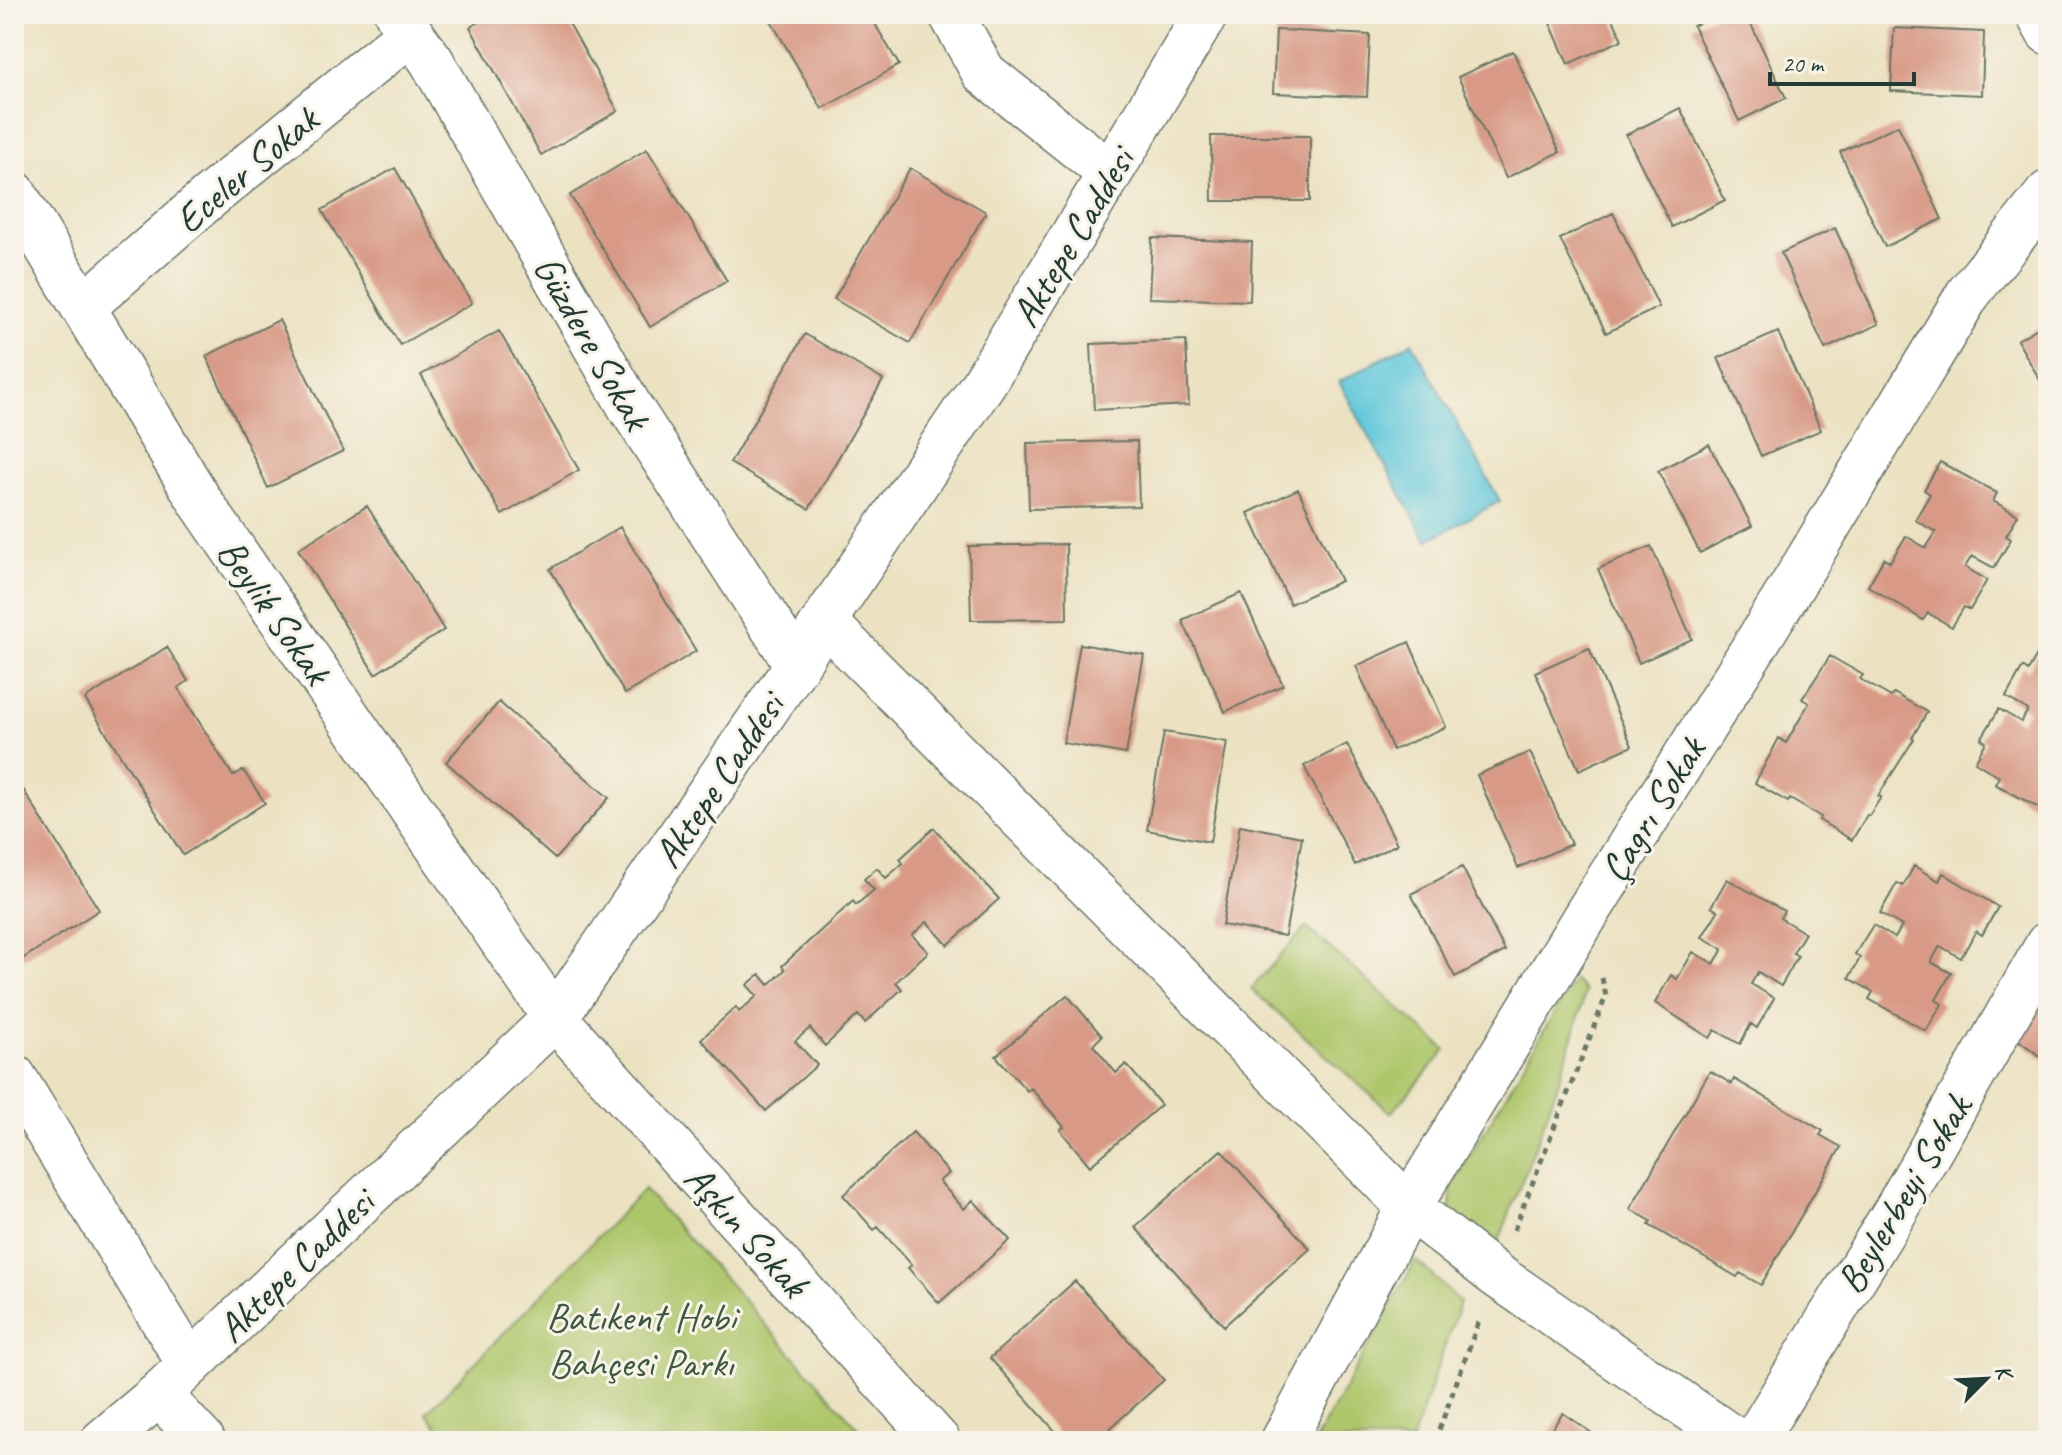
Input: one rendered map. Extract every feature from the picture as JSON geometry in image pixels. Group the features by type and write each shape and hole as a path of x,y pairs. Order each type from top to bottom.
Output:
{"street":[{"path":"951,14 984,73 1110,173"},
{"name":"Aktepe Caddesi","path":"103,1441 175,1380 555,1018 797,665 985,381 1206,14"},
{"path":"2038,14 2048,32"},
{"name":"Eceler Sokak","path":"83,307 404,23"},
{"name":"Güzdere Sokak","path":"404,23 431,60 630,407 797,665"},
{"name":"Beylik Sokak","path":"14,193 200,501 555,1018"},
{"name":"Çagrı Sokak","path":"1283,1441 1409,1207 1586,915 1786,596 1968,294 2048,193"},
{"path":"824,621 1409,1207 1496,1275 1737,1441"},
{"name":"Beylerbeyi Sokak","path":"1754,1441 1896,1210 2048,944"},
{"name":"Aşkın Sokak","path":"555,1018 938,1441"},
{"path":"14,1077 175,1380 203,1441"}],"path":[{"path":"1435,1441 1496,1275 1606,996 1586,915"}],"green space":[{"path":"1306,927 1446,1050 1391,1113 1251,989"},
{"path":"1574,980 1585,991 1577,1023 1546,1118 1498,1244 1449,1216 1452,1186"},
{"name":"Batıkent Hobi Bahçesi Parkı","path":"644,1189 870,1441 450,1441 426,1413"},
{"path":"1416,1260 1460,1302 1412,1441 1315,1441"}],"water":[{"path":"1412,342 1500,501 1427,541 1339,382"}],"building":[{"path":"492,14 564,14 618,111 541,155 470,27"},
{"path":"767,14 869,14 899,65 822,109"},
{"path":"1546,14 1611,14 1622,40 1568,64"},
{"path":"1718,14 1746,14 1786,98 1739,121 1693,26"},
{"path":"1894,28 1984,32 1982,95 1891,91"},
{"path":"1276,30 1370,35 1367,97 1273,93"},
{"path":"1513,51 1560,152 1506,178 1458,77"},
{"path":"1680,108 1725,200 1672,227 1626,135"},
{"path":"1898,125 1942,219 1885,247 1840,152"},
{"path":"1211,136 1310,136 1310,201 1212,201"},
{"path":"647,149 727,281 650,327 570,195"},
{"path":"395,168 472,303 400,345 322,210"},
{"path":"910,168 986,212 910,343 834,299"},
{"path":"1613,213 1659,307 1606,333 1560,239"},
{"path":"1835,228 1879,324 1825,349 1781,253"},
{"path":"1152,238 1252,242 1250,301 1149,298"},
{"path":"279,320 343,451 268,488 206,356"},
{"path":"2048,322 2048,402 2040,389 2044,387 2017,340"},
{"path":"499,331 579,470 502,515 421,375"},
{"path":"1778,332 1821,430 1761,456 1718,358"},
{"path":"805,334 883,380 809,509 730,463"},
{"path":"1186,340 1189,405 1094,410 1091,344"},
{"path":"1137,441 1139,506 1029,509 1027,443"},
{"path":"1709,444 1752,526 1700,553 1658,471"},
{"path":"1940,462 1997,493 1993,501 2018,515 2006,536 2011,539 1994,568 1972,556 1965,567 1987,580 1970,610 1964,607 1952,627 1928,613 1923,620 1868,586 1884,558 1890,562 1906,536 1926,548 1936,532 1915,520 1930,494 1924,490"},
{"path":"1298,489 1341,581 1290,604 1248,513"},
{"path":"367,506 444,630 375,674 298,549"},
{"path":"620,527 696,651 625,694 550,569"},
{"path":"1066,544 1067,619 971,620 969,546"},
{"path":"1651,546 1692,639 1639,663 1598,569"},
{"path":"1241,593 1283,685 1225,712 1182,620"},
{"path":"1409,642 1446,727 1393,750 1356,666"},
{"path":"1080,644 1144,655 1126,754 1063,743"},
{"path":"167,647 188,681 178,688 233,776 243,770 265,803 183,855 85,699"},
{"path":"1589,648 1632,746 1579,770 1535,672"},
{"path":"2040,650 2048,655 2048,813 1995,784 1999,777 1975,762 1986,742 1981,739 1999,709 2021,722 2028,710 2006,697 2023,667 2028,671"},
{"path":"1830,656 1863,675 1860,679 1891,697 1894,693 1927,712 1878,796 1881,797 1852,840 1819,820 1821,817 1755,783 1779,738 1786,743 1809,703 1802,699"},
{"path":"499,702 609,798 555,859 446,762"},
{"path":"1164,732 1227,742 1210,842 1147,830"},
{"path":"1347,744 1397,844 1355,865 1304,766"},
{"path":"1530,752 1571,844 1518,868 1477,775"},
{"path":"14,775 99,910 19,961 14,953"},
{"path":"1240,825 1302,837 1285,936 1222,925"},
{"path":"934,828 999,899 948,945 927,922 912,935 928,952 896,982 902,989 865,1023 858,1015 825,1046 810,1028 795,1041 817,1065 766,1111 701,1039 736,1007 739,1012 757,996 747,985 760,974 769,985 785,970 782,966 853,901 856,905 874,890 864,879 877,868 886,878 903,863 900,859"},
{"path":"1914,866 1939,881 1943,873 1998,907 1982,935 1976,931 1961,958 1940,946 1931,962 1951,973 1936,1000 1942,1004 1926,1031 1869,999 1873,992 1849,978 1860,958 1855,954 1873,925 1895,938 1902,926 1880,913 1897,883 1903,886"},
{"path":"1462,867 1505,951 1455,977 1411,894"},
{"path":"1727,879 1784,911 1780,918 1805,933 1793,953 1798,956 1781,986 1758,972 1751,984 1774,998 1757,1028 1751,1024 1740,1044 1715,1030 1710,1038 1655,1003 1671,975 1677,979 1693,952 1714,964 1723,949 1702,937 1718,911 1711,907"},
{"path":"2048,982 2048,1062 2010,1034"},
{"path":"1067,995 1102,1036 1093,1045 1116,1073 1126,1064 1161,1105 1090,1166 1060,1130 1064,1127 1031,1088 1027,1091 996,1056"},
{"path":"1710,1071 1732,1084 1734,1079 1823,1131 1820,1135 1841,1147 1761,1285 1740,1273 1737,1277 1649,1225 1651,1221 1630,1209"},
{"path":"913,1132 949,1173 939,1181 964,1209 973,1200 1010,1240 939,1303 908,1268 912,1265 878,1227 874,1230 843,1195"},
{"path":"1221,1150 1310,1249 1224,1326 1135,1227"},
{"path":"1075,1281 1164,1380 1096,1441 1064,1441 990,1358"},
{"path":"1563,1413 1603,1441 1535,1441 1540,1433 1546,1437"}]}
